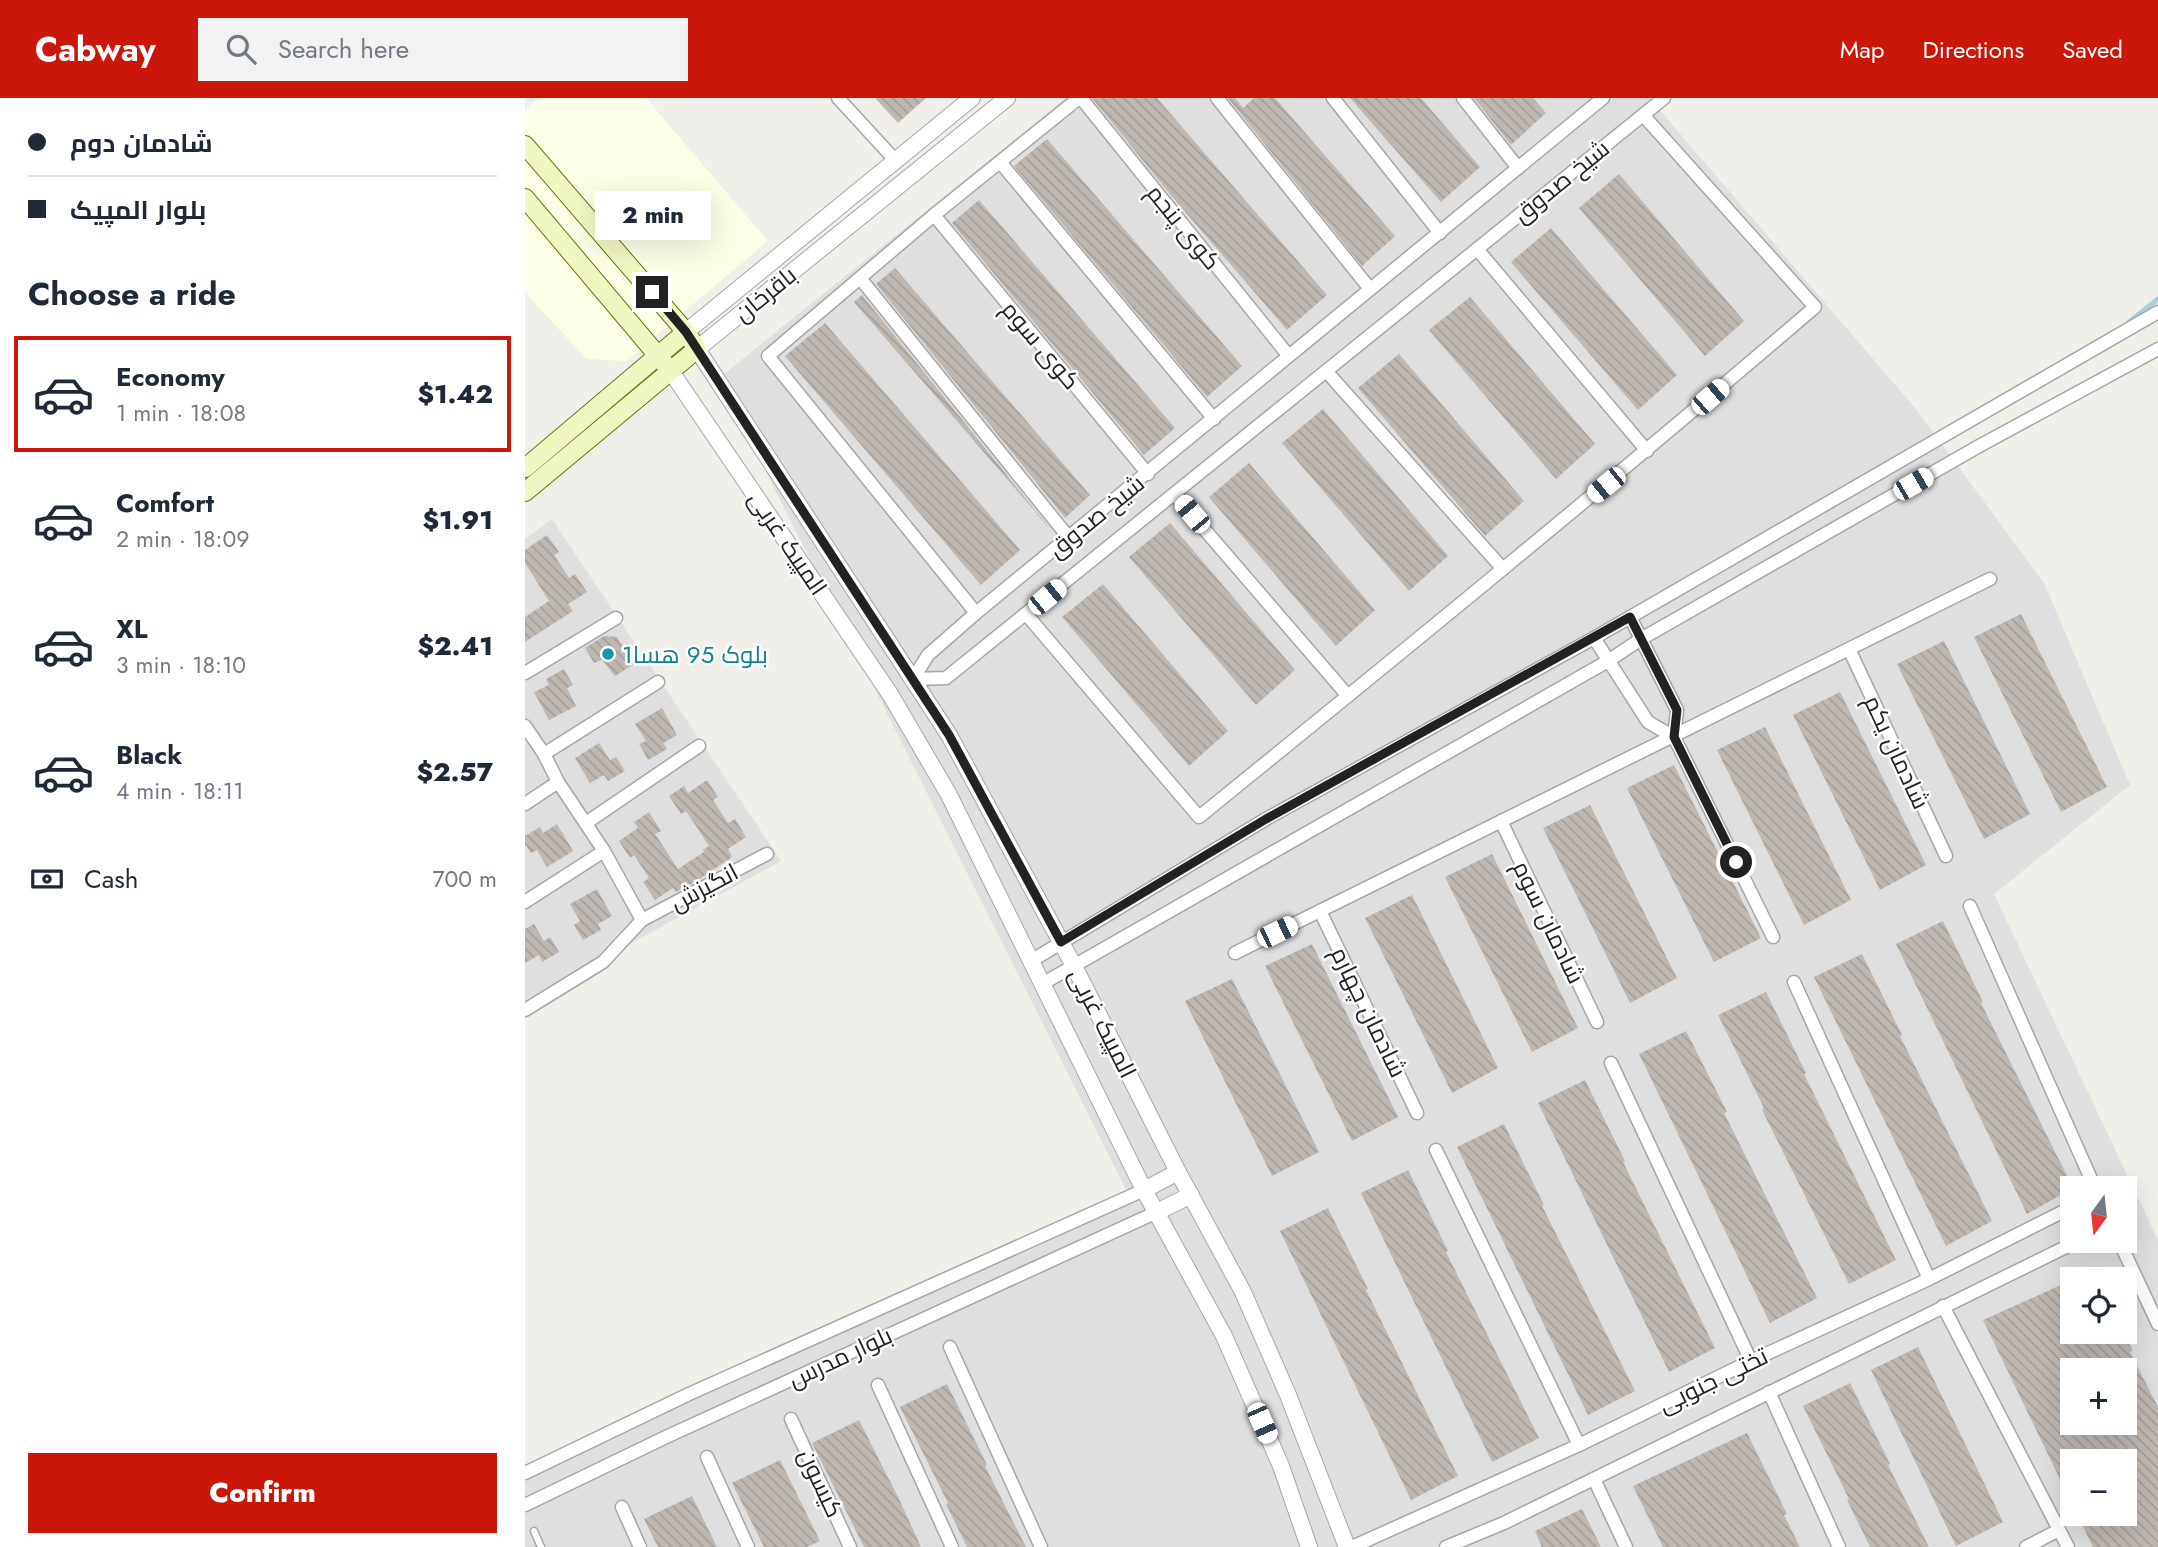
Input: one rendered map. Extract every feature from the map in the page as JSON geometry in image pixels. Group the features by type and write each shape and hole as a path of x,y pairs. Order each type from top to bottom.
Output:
{"main road":[{"path":"525,145 686,332 697,349"},
{"path":"525,198 664,363"},
{"name":"باقرخان","path":"525,492 664,363 686,332"},
{"name":"باقرخان","path":"525,468 664,363 697,349"}],"street":[{"path":"838,98 896,162"},
{"name":"باقرخان","path":"686,332 972,98"},
{"name":"باقرخان","path":"697,349 1007,98"},
{"path":"976,613 768,356 934,215 1080,98"},
{"name":"کوی پنجم","path":"1080,98 1288,355"},
{"path":"1217,98 1370,289"},
{"path":"1333,98 1440,233"},
{"path":"1463,98 1518,168"},
{"name":"شیخ صدوق","path":"912,679 946,678 1664,98"},
{"name":"شیخ صدوق","path":"912,679 928,655 976,613 1440,233 1596,100"},
{"path":"1026,614 1199,817 1647,451 1815,307 1643,114"},
{"path":"1000,162 1214,419"},
{"name":"کوی سوم","path":"934,215 1148,474"},
{"path":"1477,249 1647,451"},
{"path":"860,278 1069,538"},
{"path":"1031,961 1266,819 1594,638 2158,312"},
{"name":"المپیک غربی","path":"697,349 949,735 1074,966 1248,1303 1350,1547"},
{"path":"1042,984 1981,445 2158,349"},
{"name":"المپیک غربی","path":"664,363 890,694 950,795 1145,1190 1224,1336 1281,1466 1309,1547"},
{"path":"1326,371 1503,569"},
{"path":"1174,494 1348,696"},
{"path":"1235,953 1990,579"},
{"path":"1630,617 1677,710 1674,737 1773,937"},
{"path":"525,673 616,618"},
{"path":"1594,638 1648,722 1674,737"},
{"name":"شادمان یکم","path":"1849,649 1946,856"},
{"path":"890,694 912,679"},
{"path":"544,754 659,682"},
{"path":"525,726 604,851 642,920"},
{"path":"586,823 699,746"},
{"path":"525,804 558,782"},
{"name":"شادمان سوم","path":"1501,821 1597,1023"},
{"path":"525,902 604,851"},
{"name":"انگیزش","path":"525,1010 603,961 642,920 767,854"},
{"path":"1970,906 2090,1176"},
{"name":"شادمان چهارم","path":"1320,911 1417,1113"},
{"path":"1794,982 1929,1279"},
{"path":"1611,1063 1751,1361"},
{"path":"1436,1150 1579,1445"},
{"path":"1145,1190 1178,1172"},
{"name":"بلوار مدرس","path":"525,1472 702,1389 1145,1190"},
{"path":"1157,1212 1191,1195"},
{"name":"بلوار مدرس","path":"525,1506 666,1437 1157,1212"},
{"name":"تختی جنوبی","path":"1350,1547 1579,1445 1751,1361 1929,1279 2060,1213"},
{"name":"تختی جنوبی","path":"1446,1547 1504,1523 2060,1250"},
{"path":"2125,1253 2158,1324"},
{"path":"1943,1306 2067,1547"},
{"path":"950,1347 1041,1547"},
{"path":"878,1385 952,1547"},
{"path":"1769,1392 1839,1547"},
{"name":"کیسون","path":"791,1419 850,1547"},
{"path":"707,1457 748,1547"},
{"path":"1594,1479 1626,1547"},
{"path":"622,1507 641,1547"},
{"path":"2025,1547 2059,1530"}],"lane":[{"path":"534,1531 541,1547"}],"shaded area":[{"path":"539,98 646,98 768,241 626,361 587,359 525,293 525,111"},
{"path":"1066,98 1671,98 1658,108 1916,409 2044,583 2130,785 1994,894 2128,1176 2060,1176 2060,1253 2137,1253 2137,1196 2158,1240 2158,1547 525,1547 525,1472 1131,1200 719,378"},
{"path":"552,519 781,861 525,1002 525,539"}],"building":[{"path":"875,98 926,98 898,123"},
{"path":"1092,98 1157,98 1327,295 1287,330 1174,199"},
{"path":"1228,98 1235,98 1243,108 1254,98 1275,98 1395,236 1362,266"},
{"path":"1350,98 1421,98 1480,167 1441,202"},
{"path":"1474,98 1533,98 1546,113 1511,145"},
{"path":"1047,139 1242,366 1207,397 1014,166"},
{"path":"1619,174 1744,321 1705,356 1579,208"},
{"path":"979,200 1175,428 1144,455 952,223"},
{"path":"1551,228 1677,375 1638,410 1511,262"},
{"path":"895,268 1090,495 1065,518 876,284"},
{"path":"862,295 1051,530 854,302"},
{"path":"1470,297 1595,444 1556,479 1429,330"},
{"path":"825,323 1020,550 981,585 785,356"},
{"path":"1399,354 1524,501 1485,536 1358,388"},
{"path":"1323,409 1448,556 1409,591 1282,443"},
{"path":"1249,463 1375,610 1336,646 1209,497"},
{"path":"1170,523 1295,670 1256,705 1129,557"},
{"path":"547,535 559,552 554,555 569,578 575,574 587,592 568,604 573,611 525,642 525,617 549,601 525,563 525,550"},
{"path":"1103,584 1228,731 1189,766 1062,617"},
{"path":"2021,614 2107,787 2061,812 1974,637"},
{"name":"بلوک 95 هسا1","path":"604,636 617,637 634,664 615,676 602,660 594,663 585,648"},
{"path":"1944,641 2030,814 1984,839 1897,664"},
{"path":"564,669 573,685 567,688 576,706 549,720 534,692 549,685 546,679"},
{"path":"1840,692 1926,865 1880,890 1793,715"},
{"path":"662,708 677,735 663,743 667,749 648,760 639,744 646,741 635,724"},
{"path":"1765,727 1851,900 1804,925 1717,750"},
{"path":"599,743 610,760 616,757 625,771 608,781 604,775 590,783 575,758"},
{"path":"1674,765 1761,938 1714,962 1627,788"},
{"path":"707,780 718,797 713,800 728,823 735,819 746,837 728,849 732,857 695,882 676,892 673,888 655,900 643,882 649,878 634,855 630,858 619,841 638,828 634,822 649,812 661,831 655,834 678,869 704,852 709,846 686,811 681,814 669,796 684,786 688,793"},
{"path":"1590,805 1677,978 1630,1003 1543,828"},
{"path":"557,824 573,851 547,867 537,850 531,853 525,844 525,836 540,827 543,833"},
{"path":"1492,854 1578,1028 1532,1052 1445,877"},
{"path":"597,889 612,916 598,924 601,930 583,940 574,925 580,921 570,904"},
{"path":"1412,895 1498,1068 1452,1093 1365,918"},
{"path":"1943,921 2067,1176 2060,1176 2060,1195 2027,1214 1896,944"},
{"path":"534,924 544,941 550,937 559,952 542,962 539,955 525,963 525,929"},
{"path":"1312,944 1398,1117 1352,1141 1265,966"},
{"path":"1862,954 1992,1221 1946,1246 1814,977"},
{"path":"1232,979 1319,1152 1272,1176 1185,1001"},
{"path":"1766,992 1896,1260 1849,1284 1718,1015"},
{"path":"1686,1031 1817,1298 1770,1323 1639,1054"},
{"path":"1585,1080 1715,1348 1669,1372 1538,1103"},
{"path":"1504,1124 1635,1391 1588,1415 1457,1147"},
{"path":"1408,1170 1539,1438 1492,1462 1361,1193"},
{"path":"1328,1208 1458,1476 1411,1500 1280,1231"},
{"path":"2060,1285 2060,1344 2129,1344 2133,1358 2060,1358 2060,1435 2137,1435 2137,1366 2158,1407 2158,1547 2093,1547 2083,1526 2137,1526 2137,1449 2060,1449 2060,1479 1983,1320"},
{"path":"1918,1347 2003,1522 1956,1546 1871,1370"},
{"path":"1850,1383 1929,1547 1870,1547 1847,1500 1849,1499 1803,1406"},
{"path":"947,1384 1026,1547 967,1547 946,1504 948,1503 900,1407"},
{"path":"859,1420 921,1547 864,1547 812,1443"},
{"path":"1747,1433 1787,1514 1784,1515 1800,1547 1663,1547 1633,1486"},
{"path":"780,1460 820,1541 807,1547 764,1547 732,1483"},
{"path":"692,1496 717,1547 658,1547 644,1519"},
{"path":"1582,1509 1601,1547 1542,1547 1535,1531"}],"waterway":[{"path":"2128,323 2158,299"}],"place":[{"name":"بلوک 95 هسا1","path":"608,654"}],"route":[{"path":"652,292 686,332 949,735 1061,942 1266,819 1630,617 1677,710 1674,737 1736,862"}]}
